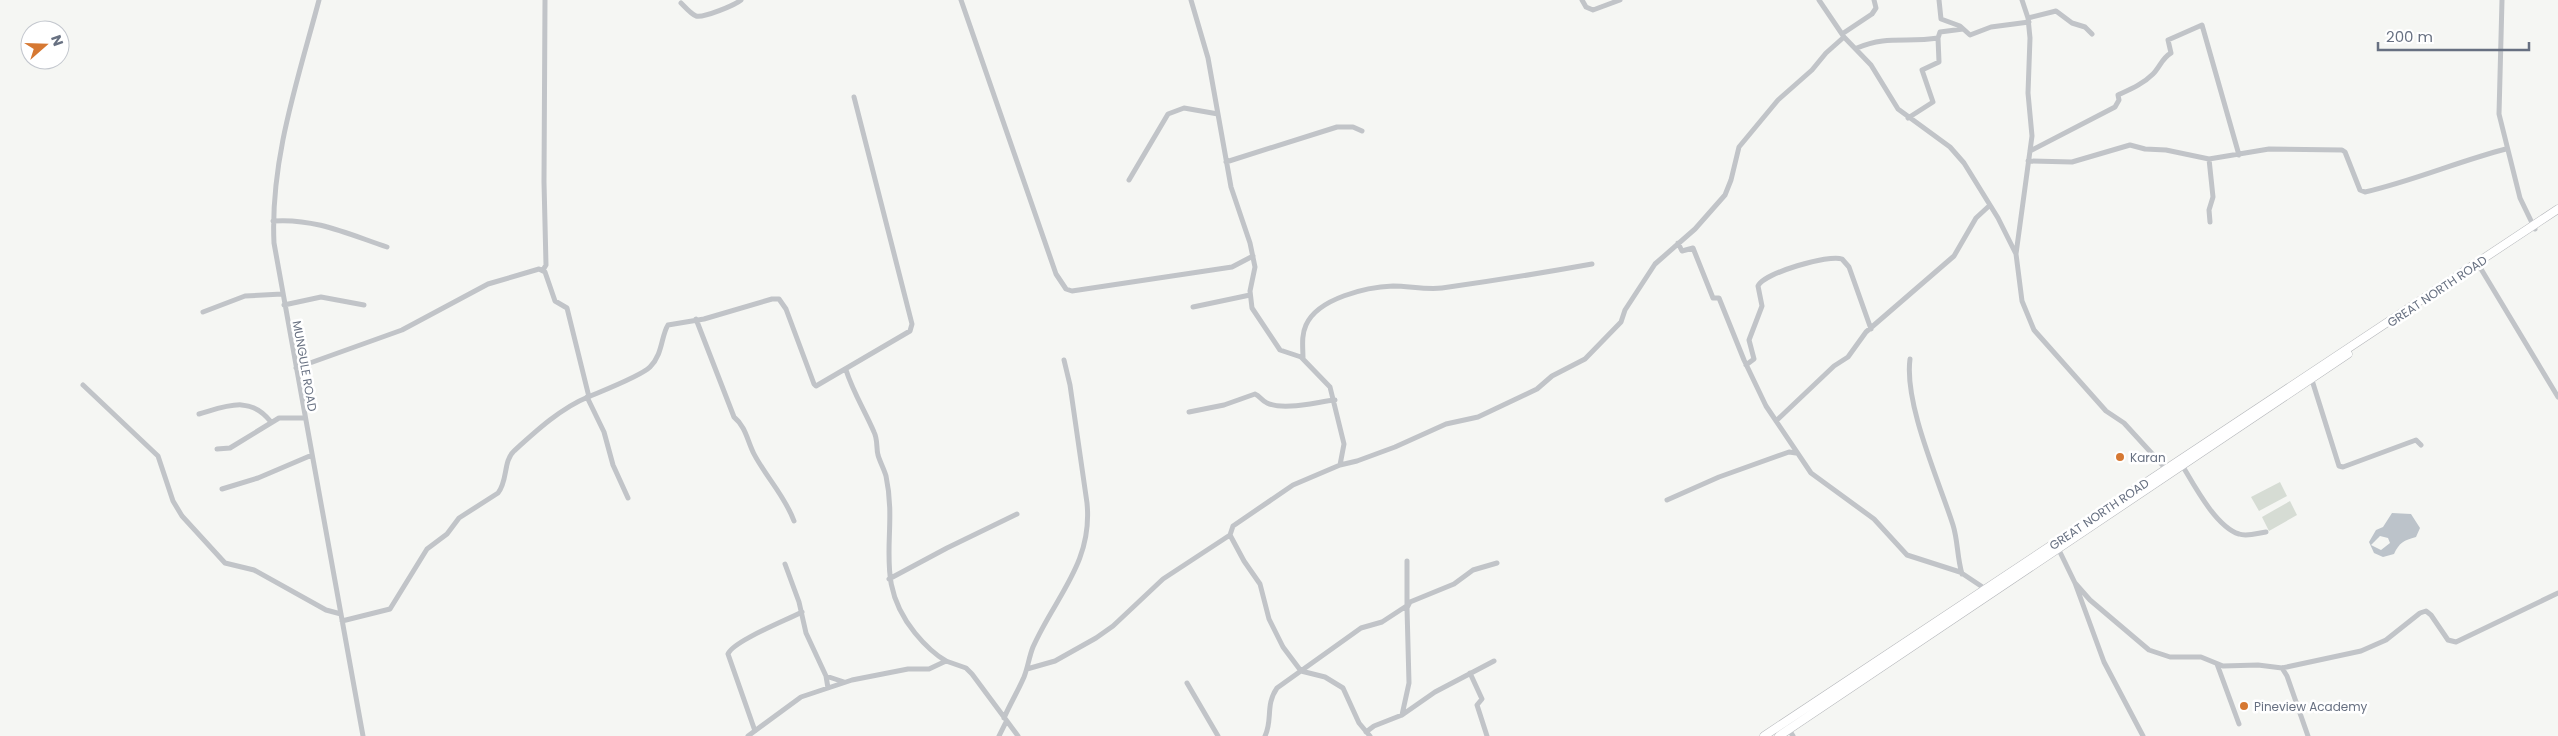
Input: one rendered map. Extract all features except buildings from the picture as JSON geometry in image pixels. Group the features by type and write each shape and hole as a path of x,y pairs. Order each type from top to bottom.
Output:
{"highway":[{"name":"GREAT NORTH ROAD","path":"1779,736 1989,591 2479,265 2558,209"},
{"name":"GREAT NORTH ROAD","path":"2535,227 2558,214"},
{"name":"GREAT NORTH ROAD","path":"1764,736 1789,729"}],"street":[{"name":"MUNGULE ROAD","path":"319,0 280,154 274,187 273,221 276,262 363,736"},
{"path":"543,270 546,265 544,182 545,0"},
{"path":"681,3 695,16 702,16 734,5 741,0"},
{"path":"961,0 1056,274 1066,289 1072,291 1232,267 1253,256"},
{"path":"1191,0 1208,58 1231,187 1256,267 1250,295 1255,313 1280,350 1303,358 1330,387 1335,400 1344,444 1340,465"},
{"path":"1582,0 1586,7 1593,10 1620,0"},
{"path":"1820,0 1843,35 1872,65 1893,102 1908,118 1960,157 1998,218 2016,254"},
{"path":"1027,669 1055,661 1096,638 1113,626 1163,579 1230,536 1233,526 1277,497 1285,489 1340,465 1357,462 1446,424 1478,417 1537,389 1552,376 1585,359 1618,325 1625,310 1642,287 1650,269 1695,229 1725,195 1731,180 1739,147 1778,100 1812,70 1843,35 1872,14 1876,8 1874,0"},
{"path":"1939,0 1941,19 1963,29 1970,35 1991,27 2029,20 2056,11 2068,21 2085,27 2092,34"},
{"path":"2022,0 2029,20 2028,94 2032,126 2016,254 2022,301 2034,330 2106,411 2124,423 2168,471"},
{"path":"2502,0 2498,105 2506,149 2520,198 2535,227"},
{"path":"2030,151 2116,107 2119,100 2118,94 2137,86 2153,75 2165,57 2171,53 2168,40 2202,25 2239,155"},
{"path":"1908,118 1933,102 1922,70 1939,62 1938,38 1940,32 1963,29"},
{"path":"1857,48 1882,40 1938,38"},
{"path":"342,621 390,609 427,549 447,534 459,518 503,488 512,452 546,423 588,397 630,379 650,367 663,344 665,330 668,325 772,299 779,299 786,309 814,384 819,385 912,328 854,97"},
{"path":"1129,180 1168,114 1184,108 1218,114"},
{"path":"1226,162 1338,128 1353,127 1362,131"},
{"path":"2028,162 2072,162 2130,145 2209,159 2274,148 2343,150 2360,190 2365,192 2408,181 2452,165 2506,149"},
{"path":"2209,159 2213,197 2209,210 2210,222"},
{"path":"1776,421 1834,366 1848,357 1871,329 1954,256 1976,218 1989,206"},
{"path":"273,221 313,222 387,247"},
{"path":"1678,243 1682,252 1693,248 1713,298 1719,298 1746,365 1776,421 1796,453 1815,478 1874,519 1893,538 1904,553 1962,574 1989,591"},
{"path":"1746,365 1754,359 1749,336 1762,306 1758,286 1763,280 1787,269 1834,258 1842,259 1852,276 1871,329"},
{"path":"1303,358 1303,337 1309,320 1325,306 1348,295 1368,289 1394,286 1443,288 1521,277 1592,264"},
{"path":"2479,265 2558,397"},
{"path":"296,368 402,330 496,281 539,269 543,270"},
{"path":"543,270 555,301 567,308 588,397 604,432 613,465 628,498"},
{"path":"203,312 245,296 282,294"},
{"path":"1193,307 1250,295"},
{"path":"284,305 320,297 364,305"},
{"path":"696,319 734,416 744,426 754,452 772,479 794,521"},
{"path":"1910,359 1908,369 1912,392 1934,475 1953,525 1957,541 1956,552 1962,574"},
{"path":"999,736 1027,669 1033,648 1081,560 1089,520 1070,385 1064,360"},
{"path":"846,370 851,387 877,438 878,454 887,484 889,579 895,600 910,627 937,656 966,668 972,674 1018,736"},
{"path":"2310,376 2339,466 2343,467 2416,440 2421,445"},
{"path":"82,385 158,456 171,496 182,516 225,563 254,570 326,610 341,614"},
{"path":"1189,412 1224,405 1255,394 1268,403 1278,405 1300,406 1335,400"},
{"path":"199,414 229,405 245,405 264,412 271,422"},
{"path":"217,449 230,448 271,422 285,416 305,418"},
{"path":"1667,500 1720,477 1789,452 1796,453"},
{"path":"222,489 258,478 312,455"},
{"path":"2181,463 2210,509 2232,530 2243,535 2266,532"},
{"path":"889,579 1017,514"},
{"path":"1230,536 1260,584 1266,608 1276,634 1301,671 1325,677 1343,688 1368,734 1374,726 1402,715 1435,692 1494,662"},
{"path":"2057,546 2075,583 2104,662 2143,736"},
{"path":"1402,715 1409,683 1407,561"},
{"path":"1264,736 1268,725 1269,702 1273,693 1286,680 1361,628 1382,622 1412,601 1454,584 1473,570 1497,563"},
{"path":"785,564 802,612 806,633 826,676 828,688"},
{"path":"2075,583 2090,600 2149,650 2170,657 2201,657 2216,664 2282,668 2362,651 2386,640 2420,613 2426,611 2431,615 2448,640 2456,642 2558,592"},
{"path":"755,731 728,654 739,643 802,612"},
{"path":"748,736 794,701 828,688 844,682 908,669 929,669 946,661"},
{"path":"2216,664 2239,724"},
{"path":"2282,668 2287,676 2308,736"},
{"path":"1470,673 1482,699 1477,705 1487,736"},
{"path":"826,676 844,682"},
{"path":"1187,683 1218,736"}],"shaded area":[{"path":"2280,482 2287,496 2259,511 2251,497"},
{"path":"2290,501 2297,515 2269,531 2262,517"},
{"path":"2392,513 2411,514 2420,528 2416,537 2402,542 2394,554 2383,557 2374,553 2369,542 2376,530 2383,527","holes":["2380,536 2388,538 2390,543 2381,550 2371,545"]}],"place":[{"name":"Karan","path":"2120,457"},
{"name":"Pineview Academy","path":"2244,706"}]}
